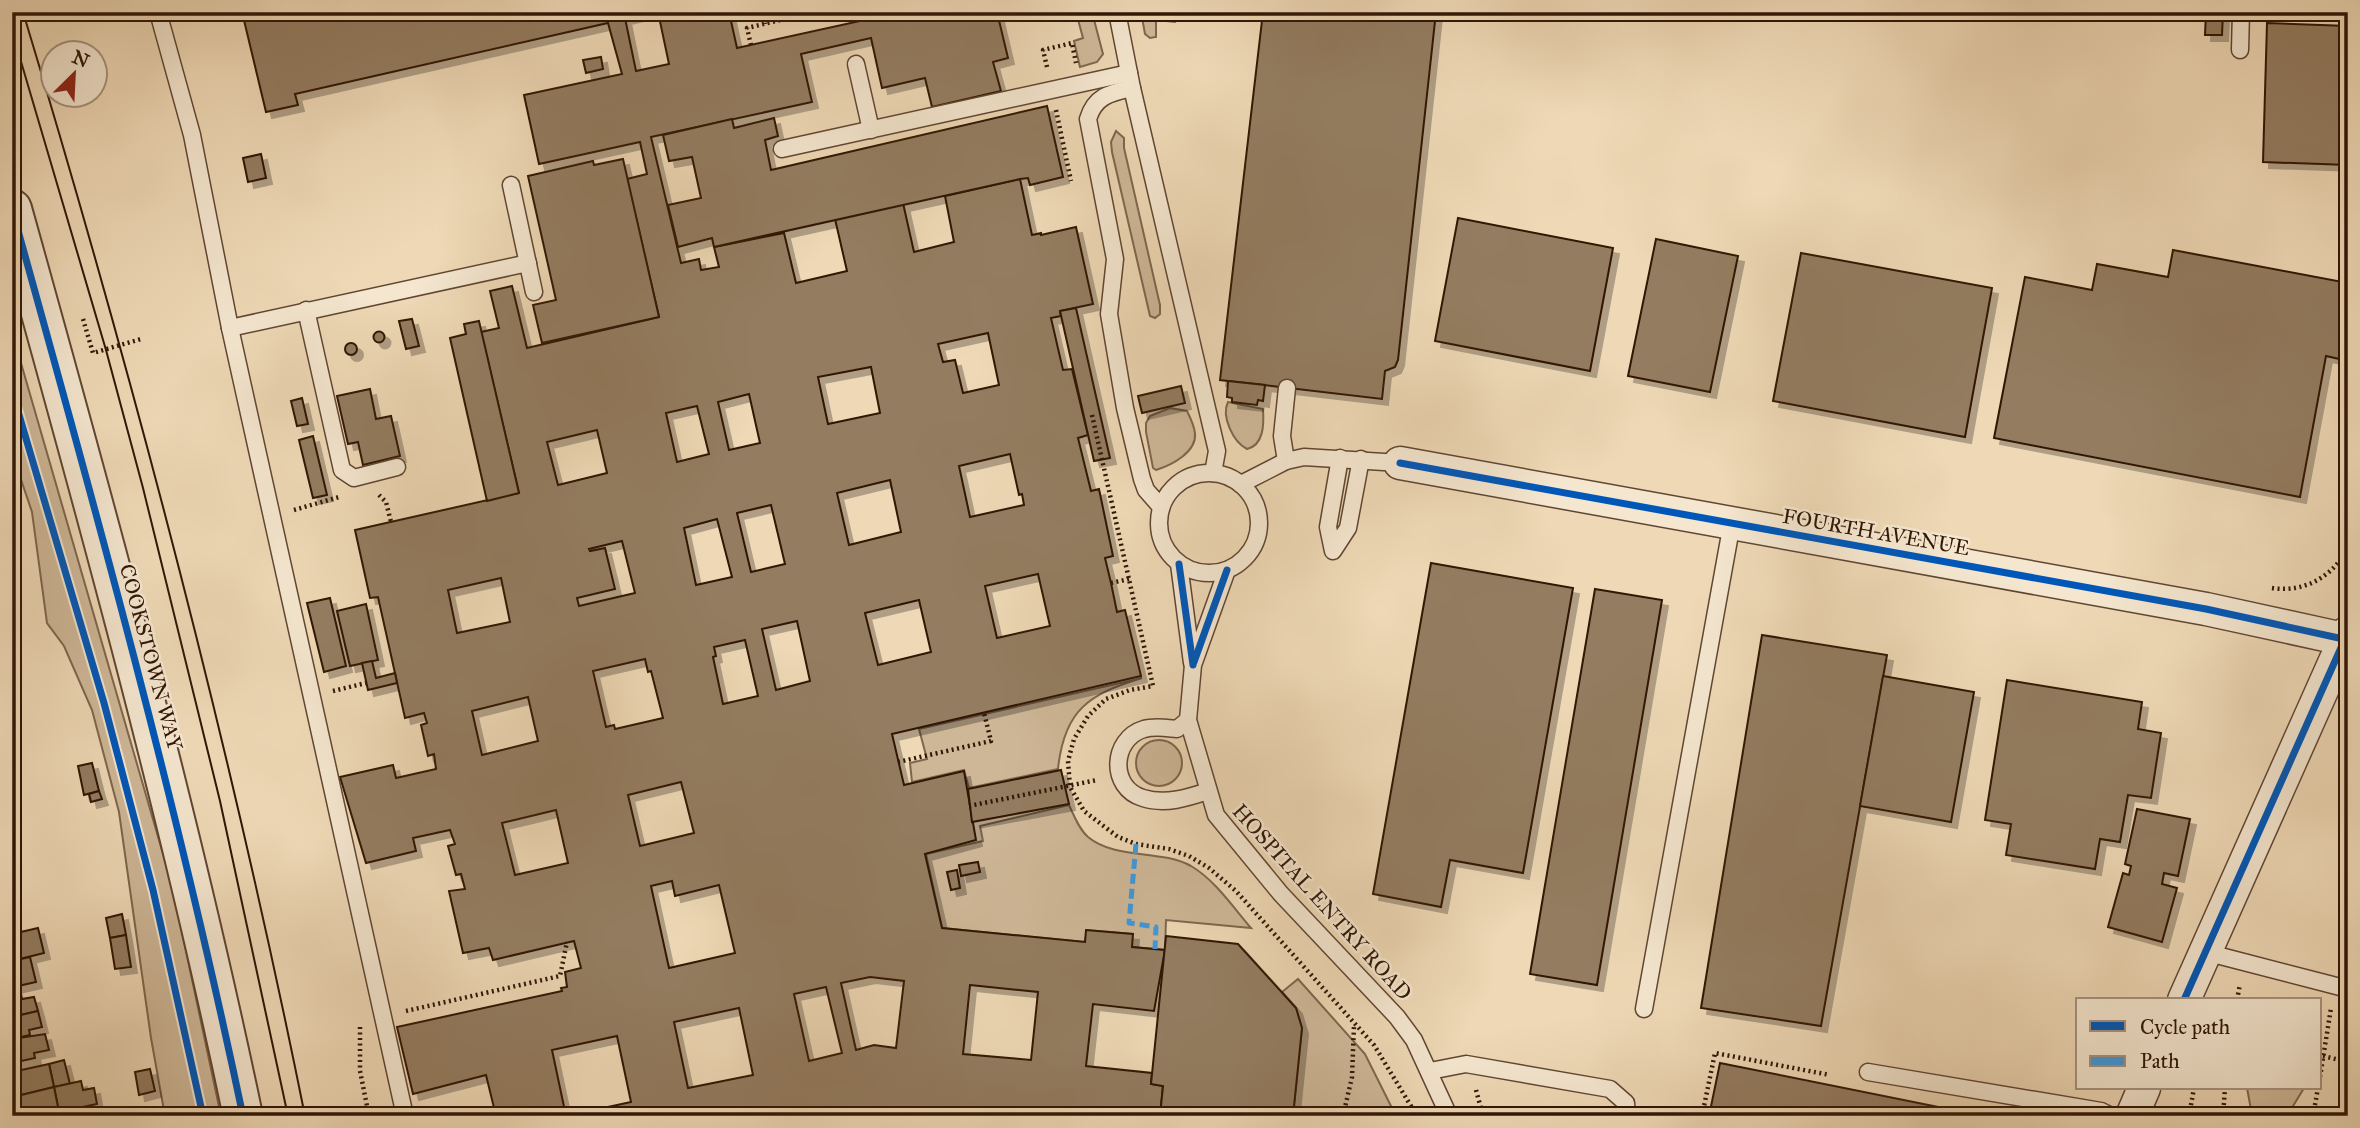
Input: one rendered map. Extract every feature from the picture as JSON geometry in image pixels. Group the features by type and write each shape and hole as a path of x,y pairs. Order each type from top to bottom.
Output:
{"street":[{"name":"COOKSTOWN WAY","path":"15,229 47,332 160,760 211,960 243,1116"},
{"name":"FOURTH AVENUE","path":"1400,463 2347,637"},
{"path":"2184,998 2347,637"},
{"path":"2132,1116 2143,1090"}],"lane":[{"path":"158,12 192,135 230,328 405,1116"},
{"path":"1117,12 1130,80 1217,451 1213,473"},
{"path":"2240,50 2241,12"},
{"path":"856,64 871,130"},
{"path":"782,149 1130,80"},
{"path":"1130,80 1097,100 1088,119 1115,259 1109,314 1125,408 1142,479 1146,490 1161,507"},
{"path":"511,185 534,292"},
{"path":"230,328 528,264"},
{"path":"306,310 342,470 354,478 397,467"},
{"path":"1286,461 1282,436 1287,388"},
{"name":"FOURTH AVENUE","path":"1241,484 1286,461 1304,457 1400,463"},
{"path":"1340,458 1328,527 1333,551 1348,528 1361,459"},
{"path":"1213,473 1241,484 1252,498 1258,514 1259,531 1253,547 1242,561 1227,570 1210,574 1193,571 1179,564 1168,552 1158,523 1161,507 1168,493 1179,482 1193,475 1213,473"},
{"path":"1644,1009 1732,523"},
{"name":"HOSPITAL ENTRY ROAD","path":"1179,564 1192,665 1188,720 1216,815 1281,894 1397,1017 1414,1040 1449,1116"},
{"name":"HOSPITAL ENTRY ROAD","path":"1192,665 1227,570"},
{"path":"1188,720 1177,729 1158,727 1142,730 1129,737 1117,762 1119,775 1124,785 1142,798 1159,801 1184,799 1208,791"},
{"path":"2205,952 2348,989"},
{"path":"1430,1071 1466,1064 1610,1089 1626,1103 1627,1116"},
{"path":"1868,1072 2101,1111 2111,1116"}],"path":[{"path":"762,12 765,24"},
{"path":"751,45 747,28 814,12"},
{"path":"83,319 93,353 141,339"},
{"path":"1092,415 1153,686 1130,690 1106,699 1088,716 1074,739 1068,761 1070,787 1084,811 1118,836 1136,844 1169,849 1189,856 1209,868 1236,891 1374,1045 1417,1116"},
{"path":"373,492 386,502 391,522"},
{"path":"272,514 308,508 343,496"},
{"path":"1111,583 1129,579"},
{"path":"312,696 366,683"},
{"path":"898,762 991,741 984,713"},
{"path":"969,806 1119,775"},
{"path":"397,1013 560,976 568,942"},
{"path":"2237,998 2240,981"},
{"path":"2322,1063 2331,1006"},
{"path":"364,1019 360,1023 359,1036 360,1071 369,1116"},
{"path":"1343,1116 1352,1077 1354,1024"},
{"path":"1702,1116 1715,1053 1830,1075"},
{"path":"2323,1056 2348,1062"},
{"path":"1476,1085 1476,1095 1483,1116"},
{"path":"2189,1116 2194,1090"},
{"path":"2224,1116 2225,1090"},
{"path":"2314,1116 2318,1090"}],"shaded area":[{"path":"765,12 805,12 767,21"},
{"path":"1076,12 1092,12 1103,54 1097,62 1080,67 1074,41 1083,38"},
{"path":"1141,12 1177,12 1175,22 1156,20 1156,37 1150,38 1145,34"},
{"path":"1116,131 1124,138 1124,148 1160,305 1160,314 1155,318 1150,316 1112,152 1111,142"},
{"path":"12,332 172,885 221,1116 165,1116 151,1038 119,812 92,710 64,646 47,623 32,512 12,453"},
{"path":"1228,402 1263,409 1262,433 1253,447 1247,449 1242,446 1233,435 1227,421"},
{"path":"1170,408 1187,411 1194,427 1195,440 1182,457 1156,470 1153,468 1146,423 1150,416"},
{"path":"1142,678 1107,691 1082,707 1066,732 1058,769 969,788 964,770 912,782 910,763 927,759 919,729"},
{"path":"1159,740 1176,746 1182,763 1176,780 1159,786 1142,780 1136,763 1142,746"},
{"path":"1069,805 1082,830 1099,844 1125,852 1179,861 1200,872 1223,894 1251,928 1166,920 1165,950 1132,947 1132,934 1087,930 1085,942 942,928 926,854 983,841 980,826"},
{"path":"1298,979 1365,1054 1396,1116 1293,1116 1302,1028 1296,1008 1282,992"},
{"path":"2247,1090 2303,1090 2287,1116 2252,1115"}],"building":[{"path":"242,12 651,12 625,18 636,71 669,64 658,12 729,12 737,48 869,19 867,12 997,12 1008,58 993,62 1001,91 932,107 925,78 882,88 871,38 801,54 812,102 651,137 681,263 699,259 701,270 719,267 714,247 784,233 796,283 847,271 835,219 903,203 914,252 954,242 945,196 1020,179 1032,235 1076,227 1093,304 1060,311 1061,316 1051,318 1063,370 1072,369 1088,435 1078,438 1091,491 1099,489 1113,556 1105,558 1117,612 1125,610 1141,676 892,734 904,785 964,771 976,840 925,854 942,928 1085,942 1086,930 1133,934 1132,947 1165,950 1154,1011 1093,1004 1086,1066 1152,1073 1151,1084 1163,1086 1160,1116 566,1116 496,1116 486,1075 413,1094 397,1027 562,991 561,988 567,987 565,972 581,968 574,941 493,960 489,948 463,953 449,891 465,889 461,874 456,875 448,846 455,844 450,830 413,838 416,851 366,863 340,777 393,765 396,778 436,769 434,754 428,756 421,725 427,723 424,713 405,718 378,597 370,598 355,530 519,493 481,332 499,328 490,291 512,286 527,348 659,317 627,179 647,174 640,142 539,164 524,95 622,74 608,23 295,94 298,105 266,112","holes":["988,333 999,385 963,393 955,360 943,362 938,344","871,367 880,413 828,424 818,377","749,394 760,443 729,450 718,402","697,406 709,454 677,462 666,413","597,430 607,473 558,485 547,442","1010,454 1019,495 1022,494 1024,505 970,517 959,466","890,480 901,532 849,545 837,493","771,505 785,564 751,572 737,513","717,519 732,577 696,585 684,528","622,541 635,593 579,606 577,598 615,589 605,548 589,549","1038,574 1050,626 997,638 985,586","501,578 510,622 457,633 448,590","919,600 931,652 878,665 865,613","797,621 810,681 776,690 762,629","745,640 758,696 723,704 713,657 716,656 714,647","645,659 648,672 651,671 663,718 615,729 614,725 606,727 593,671","528,697 538,741 482,755 472,711","681,782 694,833 640,846 628,795","556,810 568,863 515,875 502,823","672,881 675,896 719,885 735,953 669,968 651,886","870,977 904,981 896,1048 874,1045 856,1050 841,983","970,985 1038,992 1031,1060 963,1054","826,987 842,1053 809,1061 794,994","739,1008 753,1075 688,1088 674,1022","617,1036 631,1102 566,1116 552,1050"]},
{"path":"1263,12 1436,12 1398,360 1395,367 1385,371 1382,399 1220,380"},
{"path":"2206,12 2223,12 2222,35 2205,35"},
{"path":"2267,23 2348,26 2348,165 2263,162"},
{"path":"601,57 603,69 586,73 583,60"},
{"path":"1047,106 1063,177 1030,185 1028,178 1020,179 714,247 712,238 678,247 668,205 701,198 692,157 669,161 663,135 732,119 734,128 774,118 778,136 765,140 771,170"},
{"path":"261,154 266,178 248,182 243,158"},
{"path":"623,159 659,317 542,343 533,305 556,300 528,176 593,161 594,165"},
{"path":"1458,218 1613,248 1590,371 1435,341"},
{"path":"1656,239 1738,256 1710,392 1628,376"},
{"path":"2173,250 2348,283 2348,361 2326,356 2300,497 1994,438 2025,277 2092,290 2097,264 2168,277"},
{"path":"1801,253 1992,288 1965,437 1773,401"},
{"path":"1076,308 1110,458 1094,461 1060,311"},
{"path":"412,319 419,346 406,349 399,321"},
{"path":"479,321 519,493 487,501 450,338 466,334 464,324"},
{"path":"379,332 383,333 383,341 379,342 375,341 374,337 375,333"},
{"path":"351,343 357,349 351,355 345,349"},
{"path":"1228,381 1265,385 1263,401 1258,400 1257,405 1232,402 1232,398 1227,397"},
{"path":"1181,386 1185,403 1142,413 1138,396"},
{"path":"370,389 376,419 391,416 400,456 363,465 358,442 348,444 337,396"},
{"path":"302,398 308,424 297,426 291,401"},
{"path":"313,436 327,495 313,498 299,440"},
{"path":"1431,563 1573,588 1523,873 1450,860 1441,907 1373,894"},
{"path":"1595,589 1662,600 1597,985 1530,974"},
{"path":"330,598 346,666 324,672 307,603"},
{"path":"366,604 378,660 350,666 337,611"},
{"path":"1762,635 1887,655 1821,1026 1701,1008"},
{"path":"372,661 376,678 395,673 397,683 368,690 362,663"},
{"path":"1883,676 1974,692 1951,822 1860,806"},
{"path":"2007,680 2142,702 2138,729 2161,733 2151,798 2128,795 2120,842 2100,839 2095,869 2006,855 2011,824 1985,820"},
{"path":"92,763 99,791 84,795 78,766"},
{"path":"1061,770 1069,804 972,822 968,789"},
{"path":"99,791 102,799 91,802 89,794"},
{"path":"2137,809 2190,819 2178,876 2164,873 2162,884 2177,888 2162,942 2108,927 2123,873 2129,875 2131,866 2125,864"},
{"path":"978,862 980,872 961,876 959,865"},
{"path":"957,870 960,888 951,890 947,872"},
{"path":"122,914 126,935 110,938 106,918"},
{"path":"38,928 44,953 12,961 12,934"},
{"path":"126,935 131,967 115,969 110,938"},
{"path":"1166,936 1238,944 1296,1008 1302,1028 1293,1116 1160,1116 1163,1086 1151,1084"},
{"path":"30,957 36,982 18,986 12,961"},
{"path":"12,961 18,986 12,988"},
{"path":"21,994 22,999 34,997 38,1011 12,1017 12,996"},
{"path":"38,1011 42,1027 29,1030 30,1035 12,1039 12,1017"},
{"path":"45,1034 49,1050 34,1053 35,1058 12,1063 12,1039"},
{"path":"64,1060 70,1084 54,1087 49,1064"},
{"path":"1720,1063 1983,1116 1709,1116"},
{"path":"49,1064 54,1087 13,1097 12,1072"},
{"path":"150,1069 155,1091 139,1095 135,1072"},
{"path":"81,1081 83,1090 94,1088 97,1104 59,1112 54,1087"},
{"path":"54,1087 59,1112 41,1116 17,1116 13,1097"}],"tram line":[{"path":"23,12 103,286 177,561 245,837 305,1116"},
{"path":"12,31 106,350 143,488 220,801 288,1116"}],"marked path":[{"path":"1136,844 1129,923 1156,927 1155,949"}],"cycle path":[{"path":"12,209 164,774 243,1116"},
{"path":"12,391 104,703 153,890 203,1116"},
{"path":"1400,463 2206,609 2348,640"},
{"path":"1179,564 1193,665"},
{"path":"1194,662 1227,570"},
{"path":"2185,998 2348,632"}]}
